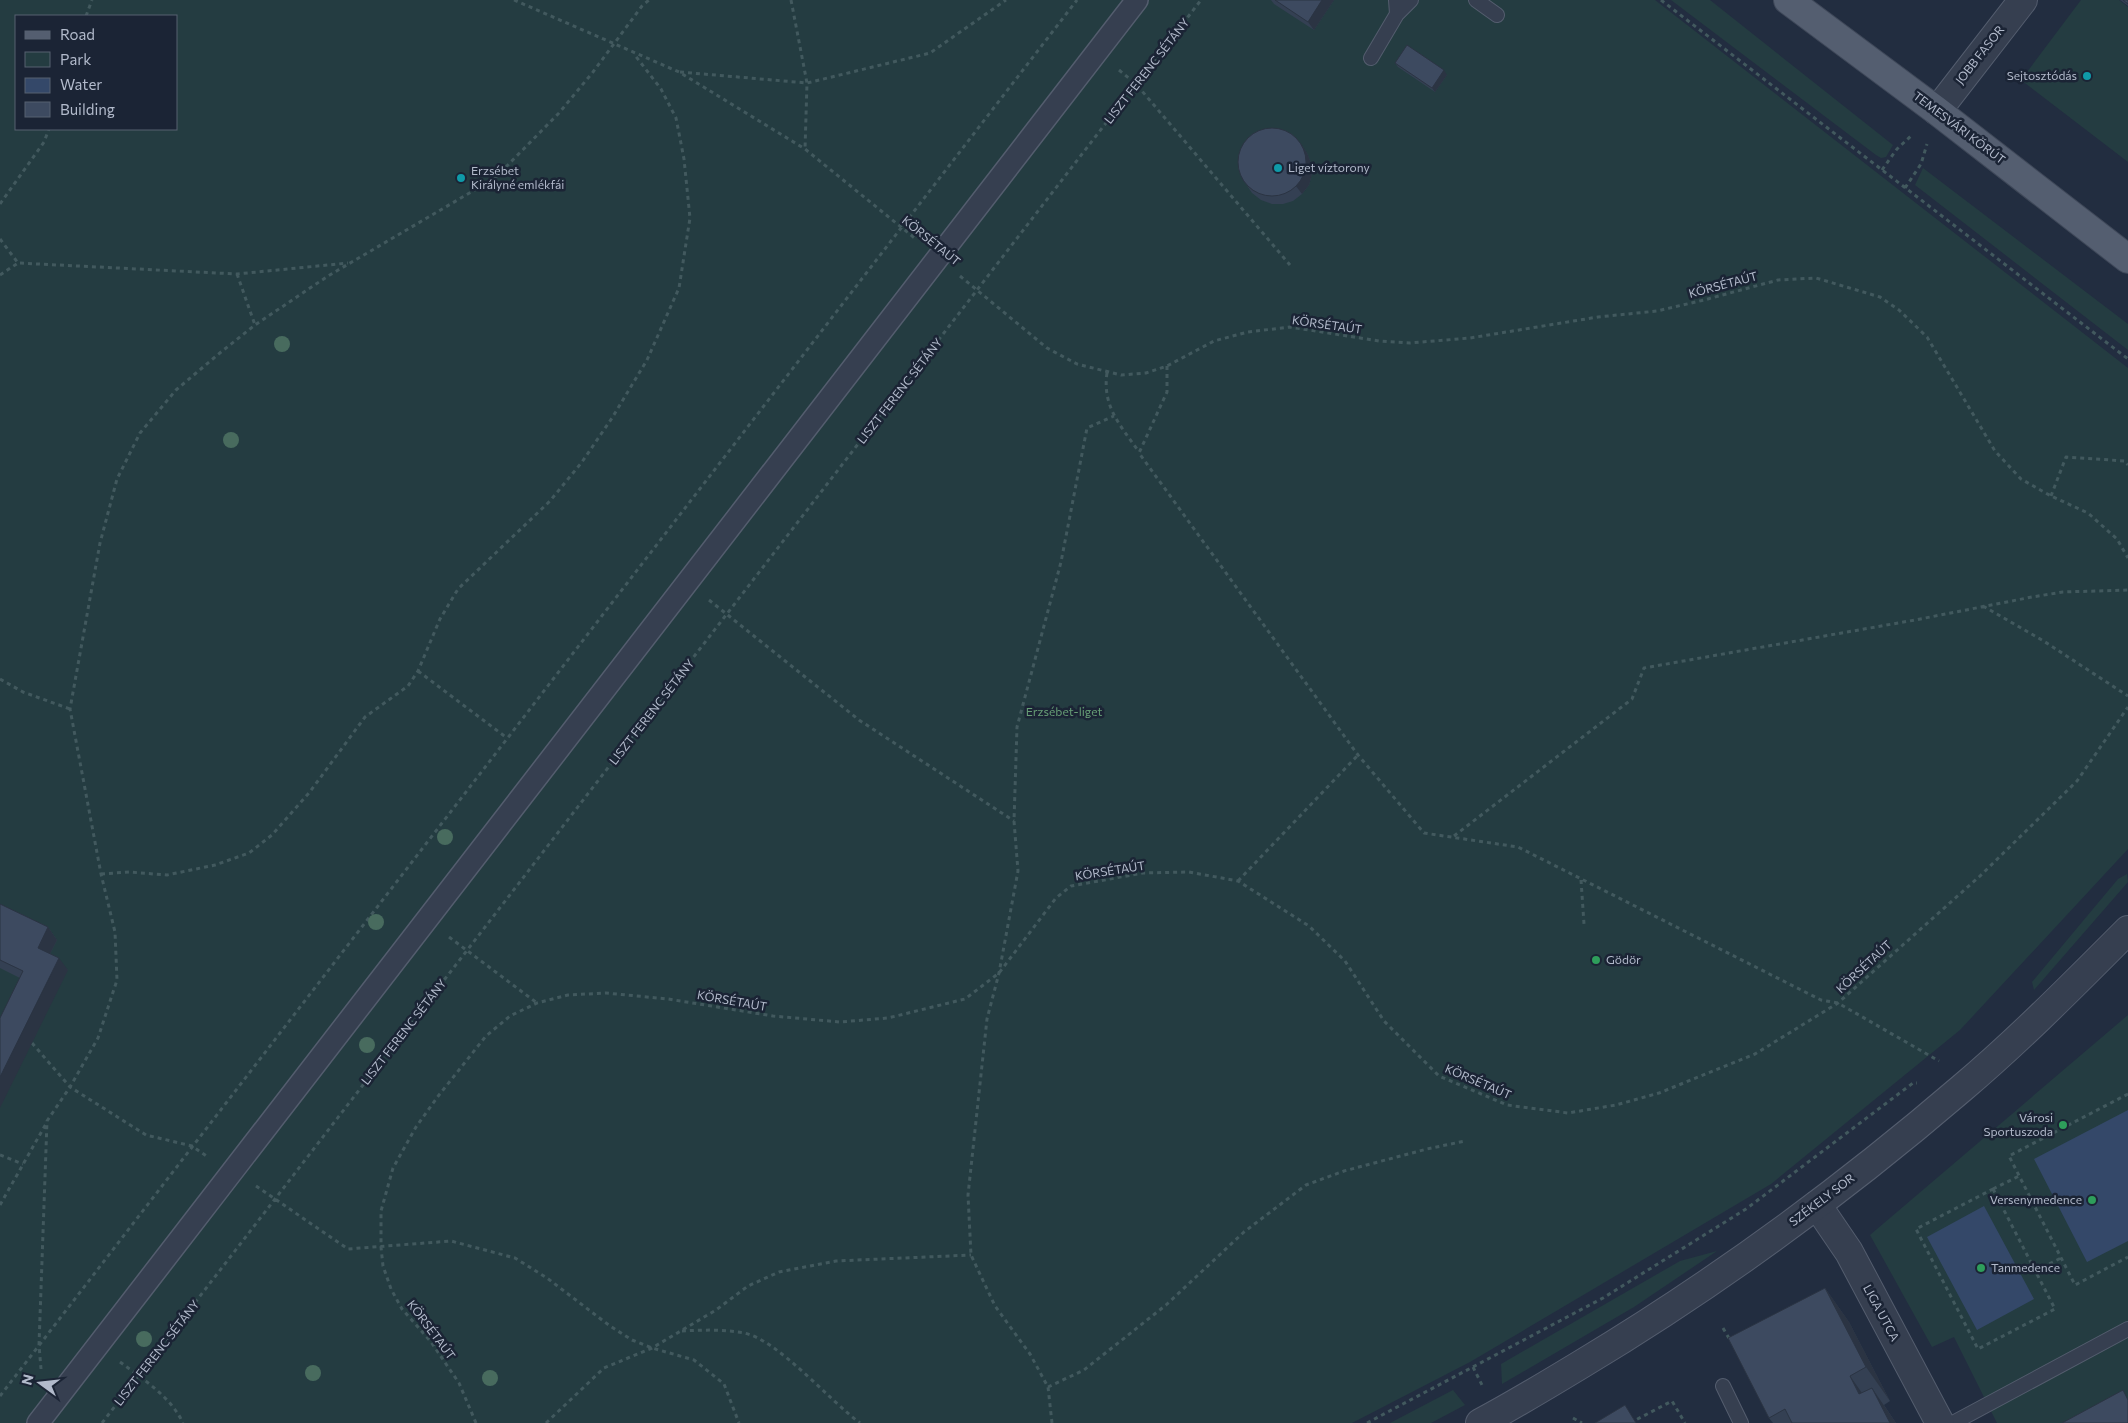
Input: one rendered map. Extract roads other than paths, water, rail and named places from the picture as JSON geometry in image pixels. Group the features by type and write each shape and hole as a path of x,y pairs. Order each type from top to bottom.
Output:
{"main road":[{"name":"TEMESVÁRI KÖRÚT","path":"1788,0 1937,111 2128,258"}],"street":[{"path":"42,1418 1136,0"},
{"name":"JOBB FASOR","path":"1937,111 2023,0"},
{"name":"SZÉKELY SOR","path":"1492,1420 1639,1330 1730,1270 1817,1205 1962,1087 2053,1004 2128,930"},
{"name":"LIGA UTCA","path":"1817,1205 1849,1252 1940,1423"}],"lane":[{"path":"1396,0 1397,14"},
{"path":"1371,58 1397,14 1411,0"},
{"path":"1476,0 1497,14"},
{"path":"1952,1423 2128,1329"},
{"path":"1723,1386 1741,1423"}],"water":[{"name":"Versenymedence","path":"2128,1110 2128,1241 2087,1262 2034,1159"},
{"name":"Tanmedence","path":"1984,1206 2034,1299 1977,1330 1927,1237"}],"place":[{"name":"Sejtosztódás","path":"2087,76"},
{"name":"Liget víztorony","path":"1278,168"},
{"name":"Erzsébet Királyné emlékfái","path":"461,178"},
{"name":"Gödör","path":"1596,960"},
{"name":"Városi Sportuszoda","path":"2063,1125"},
{"name":"Versenymedence","path":"2092,1200"},
{"name":"Tanmedence","path":"1981,1268"}],"park label":[{"name":"Erzsébet-liget","path":"1064,712"}]}
